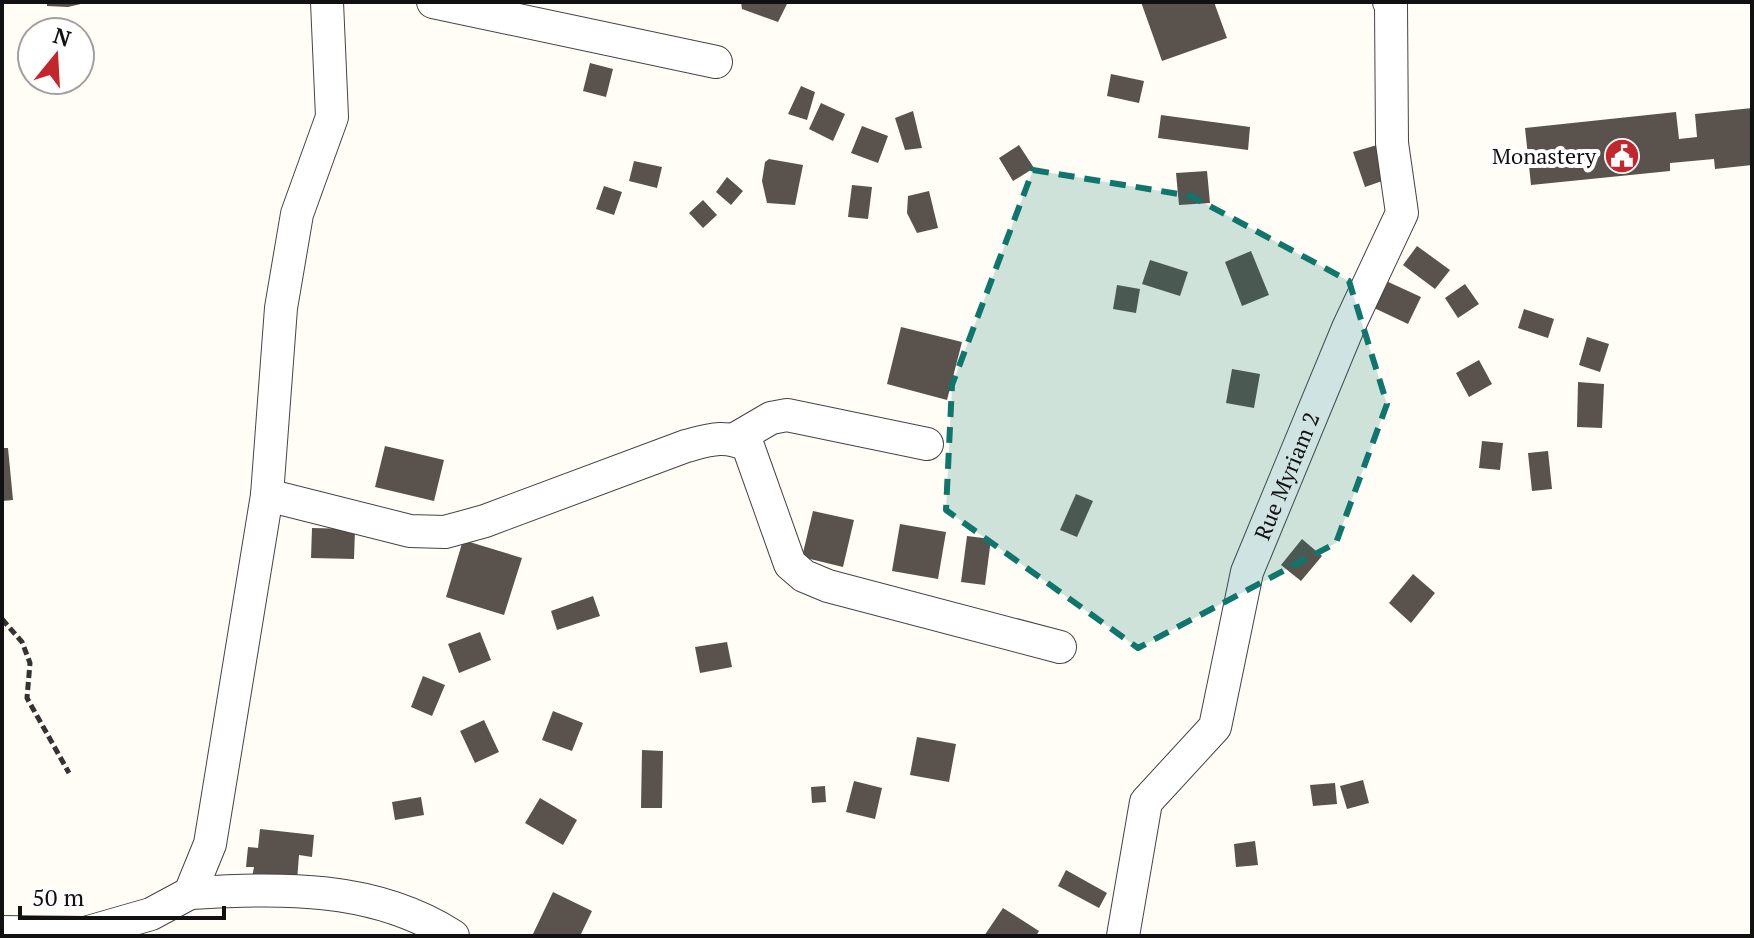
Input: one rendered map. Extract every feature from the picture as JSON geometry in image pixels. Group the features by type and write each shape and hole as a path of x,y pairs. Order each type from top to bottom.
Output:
{"street":[{"path":"190,893 210,844 267,495 281,308 297,214 332,117 327,2"},
{"path":"433,2 716,62"},
{"name":"Rue Myriam 2","path":"1123,936 1146,802 1215,727 1247,572 1348,328 1402,213 1392,143 1389,2"},
{"path":"735,439 771,418 787,415 927,444"},
{"path":"267,495 410,531 445,532 485,521 686,446 716,438 735,439 748,446 790,564 804,576 828,586 1060,647"},
{"path":"2,932 85,933 151,914 190,893 267,889 364,899 396,907 426,919 453,936"}],"path":[{"path":"2,619 22,642 30,663 27,698 69,773"}],"highlighted area":[{"path":"1033,170 1191,196 1349,281 1387,404 1336,543 1138,648 946,510 952,385"}],"building":[{"path":"47,2 85,3 68,7 47,6"},
{"path":"741,2 788,2 778,22 742,9"},
{"path":"1141,2 1214,2 1227,38 1162,61"},
{"path":"590,63 613,69 606,97 583,91"},
{"path":"1111,74 1144,81 1139,103 1107,96"},
{"path":"801,86 815,92 807,120 788,114"},
{"path":"821,103 845,114 833,141 809,129"},
{"path":"1752,108 1752,165 1715,169 1714,159 1670,163 1670,171 1531,185 1525,128 1676,112 1679,139 1697,137 1695,114"},
{"path":"913,111 922,148 905,150 895,118"},
{"path":"1161,115 1250,127 1248,150 1158,138"},
{"path":"862,126 888,136 878,163 851,153"},
{"path":"1019,145 1034,168 1013,181 999,158"},
{"path":"1377,145 1388,179 1365,187 1353,152"},
{"path":"769,159 803,165 795,205 767,203 762,181 765,162"},
{"path":"634,161 662,167 657,188 629,181"},
{"path":"1207,171 1210,203 1179,205 1176,173"},
{"path":"727,177 743,191 731,205 716,192"},
{"path":"852,185 872,187 868,219 848,217"},
{"path":"604,186 622,192 614,215 596,209"},
{"path":"929,191 938,228 917,233 907,213 908,196"},
{"path":"703,200 717,215 703,228 689,213"},
{"path":"1417,246 1450,270 1435,289 1403,265"},
{"path":"1251,251 1269,295 1242,306 1225,262"},
{"path":"1150,260 1188,272 1180,296 1142,284"},
{"path":"1384,280 1421,297 1408,324 1372,307"},
{"path":"1465,284 1479,304 1458,318 1445,298"},
{"path":"1117,285 1140,289 1136,313 1113,309"},
{"path":"1524,309 1554,319 1548,338 1518,328"},
{"path":"901,327 962,342 947,400 887,384"},
{"path":"1587,337 1609,344 1600,372 1579,365"},
{"path":"1479,360 1492,384 1469,397 1456,373"},
{"path":"1232,369 1260,374 1254,408 1226,403"},
{"path":"1578,382 1604,384 1602,428 1577,427"},
{"path":"1482,441 1503,443 1500,470 1479,468"},
{"path":"385,446 444,460 434,501 375,487"},
{"path":"2,448 8,448 13,500 2,501"},
{"path":"1548,451 1552,489 1532,491 1528,453"},
{"path":"1076,494 1093,501 1077,537 1060,530"},
{"path":"813,511 854,520 843,567 802,557"},
{"path":"900,524 946,532 938,579 892,571"},
{"path":"312,528 355,529 354,559 311,558"},
{"path":"967,536 991,539 985,585 961,582"},
{"path":"1302,539 1322,556 1301,581 1281,565"},
{"path":"463,540 522,558 504,615 446,597"},
{"path":"1413,574 1435,593 1411,623 1389,603"},
{"path":"593,596 600,616 557,630 551,611"},
{"path":"480,632 491,660 459,673 448,644"},
{"path":"727,642 732,667 700,673 695,647"},
{"path":"423,676 445,685 432,716 411,707"},
{"path":"553,711 583,723 572,751 542,740"},
{"path":"484,720 499,752 475,763 460,731"},
{"path":"917,737 956,744 949,782 910,775"},
{"path":"642,750 663,751 662,808 641,808"},
{"path":"1363,780 1369,803 1347,809 1340,786"},
{"path":"854,781 882,788 875,819 846,812"},
{"path":"1335,783 1337,804 1313,806 1310,785"},
{"path":"825,786 826,802 812,803 811,787"},
{"path":"421,797 424,815 395,820 392,802"},
{"path":"540,798 577,820 563,845 525,823"},
{"path":"260,829 314,835 312,857 299,855 297,881 252,877 254,867 246,867 248,847 258,848"},
{"path":"1255,841 1258,865 1236,867 1234,844"},
{"path":"1066,870 1107,893 1099,908 1058,886"},
{"path":"553,892 592,911 580,936 532,936"},
{"path":"1003,908 1039,931 1036,936 984,936"}],"place":[{"name":"Monastery","path":"1622,156"}]}
